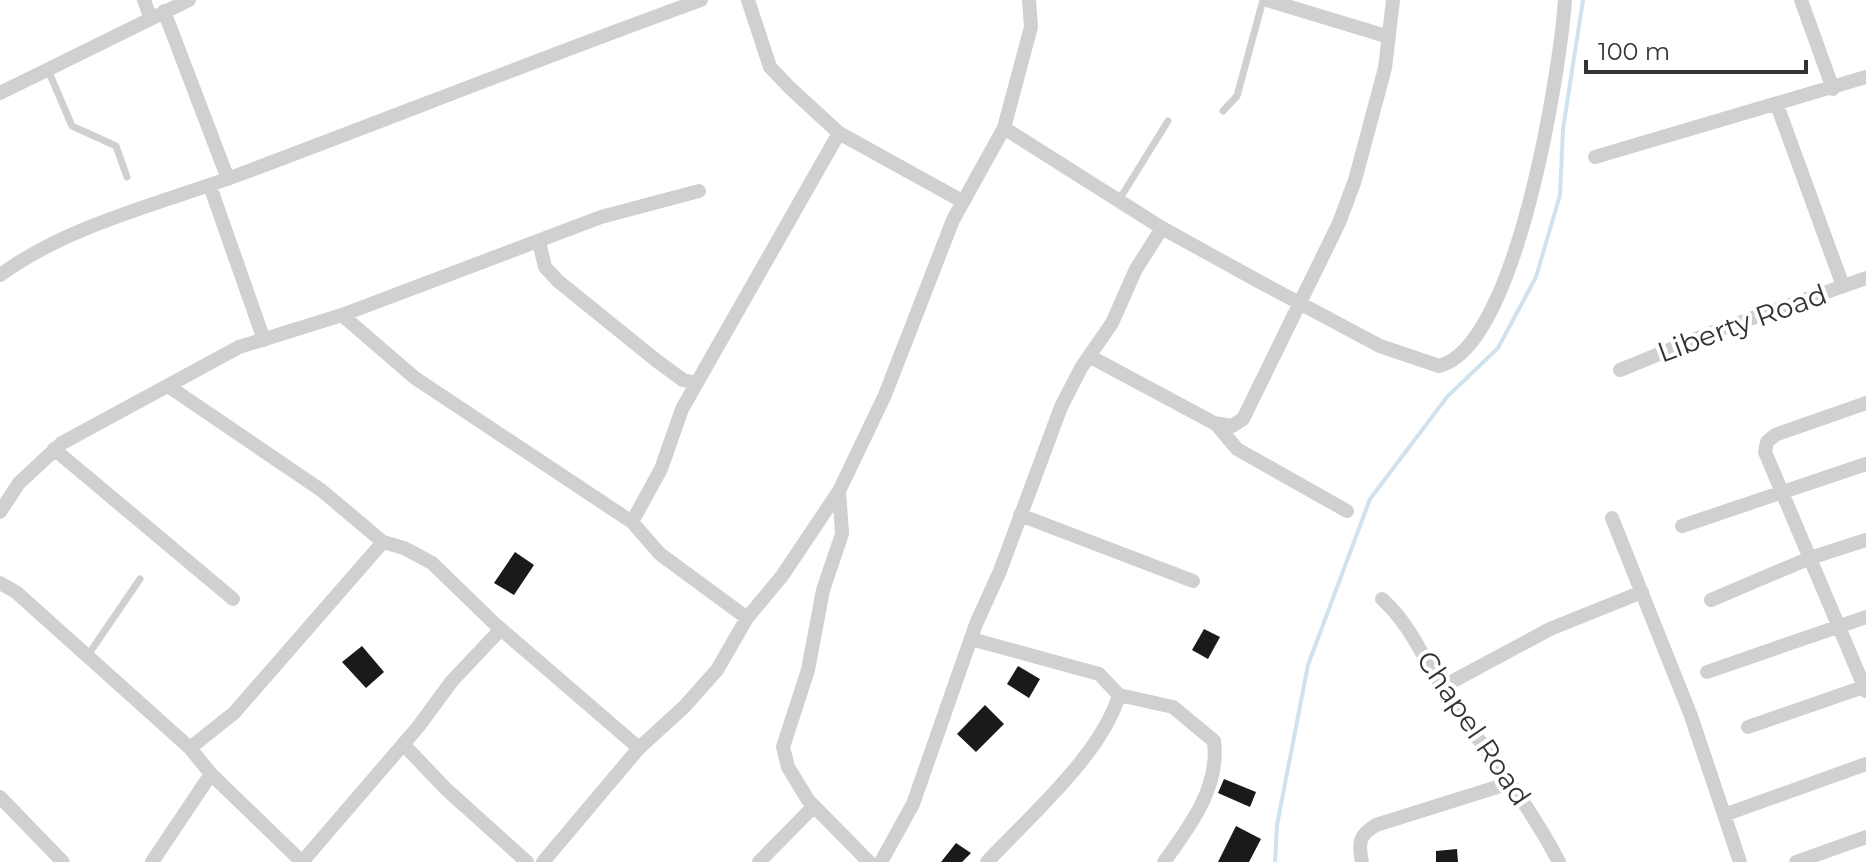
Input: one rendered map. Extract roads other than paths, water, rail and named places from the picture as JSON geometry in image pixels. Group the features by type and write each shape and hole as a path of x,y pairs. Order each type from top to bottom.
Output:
{"street":[{"path":"144,0 157,14 228,179"},
{"path":"0,93 189,0"},
{"path":"0,275 22,259 82,230 210,186 701,0"},
{"path":"748,0 770,67 839,133 962,201"},
{"path":"543,862 639,748 684,707 717,670 747,618 782,576 839,491 885,395 962,201 1004,128 1031,27 1029,0"},
{"path":"1265,0 1386,36"},
{"path":"1089,356 1216,424 1232,426 1243,419 1339,223 1355,180 1385,68 1386,36 1393,0"},
{"path":"1004,128 1162,228 1380,346 1430,366 1454,360 1488,318 1503,287 1542,158 1561,55 1565,0"},
{"path":"1801,0 1833,89"},
{"path":"1595,157 1866,77"},
{"path":"1777,105 1843,286"},
{"path":"632,522 661,469 682,409 839,133"},
{"path":"210,186 264,340"},
{"path":"0,512 19,483 54,449 213,359 342,315 467,265 539,242 601,217 699,191"},
{"path":"881,862 913,804 971,639 1061,407 1089,356 1112,323 1136,269 1162,228"},
{"path":"539,242 545,267 558,281 657,361 683,380 696,383"},
{"name":"Liberty Road","path":"1620,370 1713,332 1866,278"},
{"path":"342,315 415,378 632,522 660,554 747,618"},
{"path":"168,386 321,490 383,542 404,548 432,563 501,629 639,748"},
{"path":"1748,727 1865,688 1765,452 1767,442 1775,435 1866,403"},
{"path":"1216,424 1237,449 1347,511"},
{"path":"54,449 233,599"},
{"path":"1682,526 1866,464"},
{"path":"839,491 842,534 823,590 808,670 783,747 788,767 814,806 869,862"},
{"path":"1020,515 1193,581"},
{"path":"1612,518 1691,716 1740,862"},
{"path":"1711,600 1810,558 1866,540"},
{"path":"190,748 234,713 383,542"},
{"path":"0,583 16,592 190,748 211,774 302,862 461,671 501,629"},
{"path":"1442,687 1550,629 1642,592"},
{"name":"Chapel Road","path":"1382,599 1408,627 1442,687 1510,783 1559,862"},
{"path":"1707,672 1866,617"},
{"path":"971,639 1099,674 1119,695 1173,707 1214,741 1217,762 1208,792 1164,862"},
{"path":"988,862 1087,751 1119,695"},
{"path":"403,744 455,799 527,862"},
{"path":"1724,815 1866,764"},
{"path":"152,862 211,774"},
{"path":"1362,862 1359,845 1363,833 1376,825 1510,783"},
{"path":"0,797 63,862"},
{"path":"759,862 814,806"},
{"path":"1796,862 1866,837"}],"lane":[{"path":"1223,111 1237,96 1265,0"},
{"path":"48,68 72,126 116,146 127,177"},
{"path":"1119,200 1168,121"},
{"path":"87,657 140,579"}],"waterway":[{"path":"1275,862 1277,825 1308,665 1370,499 1447,397 1498,348 1536,277 1560,195 1563,129 1583,0"}]}
